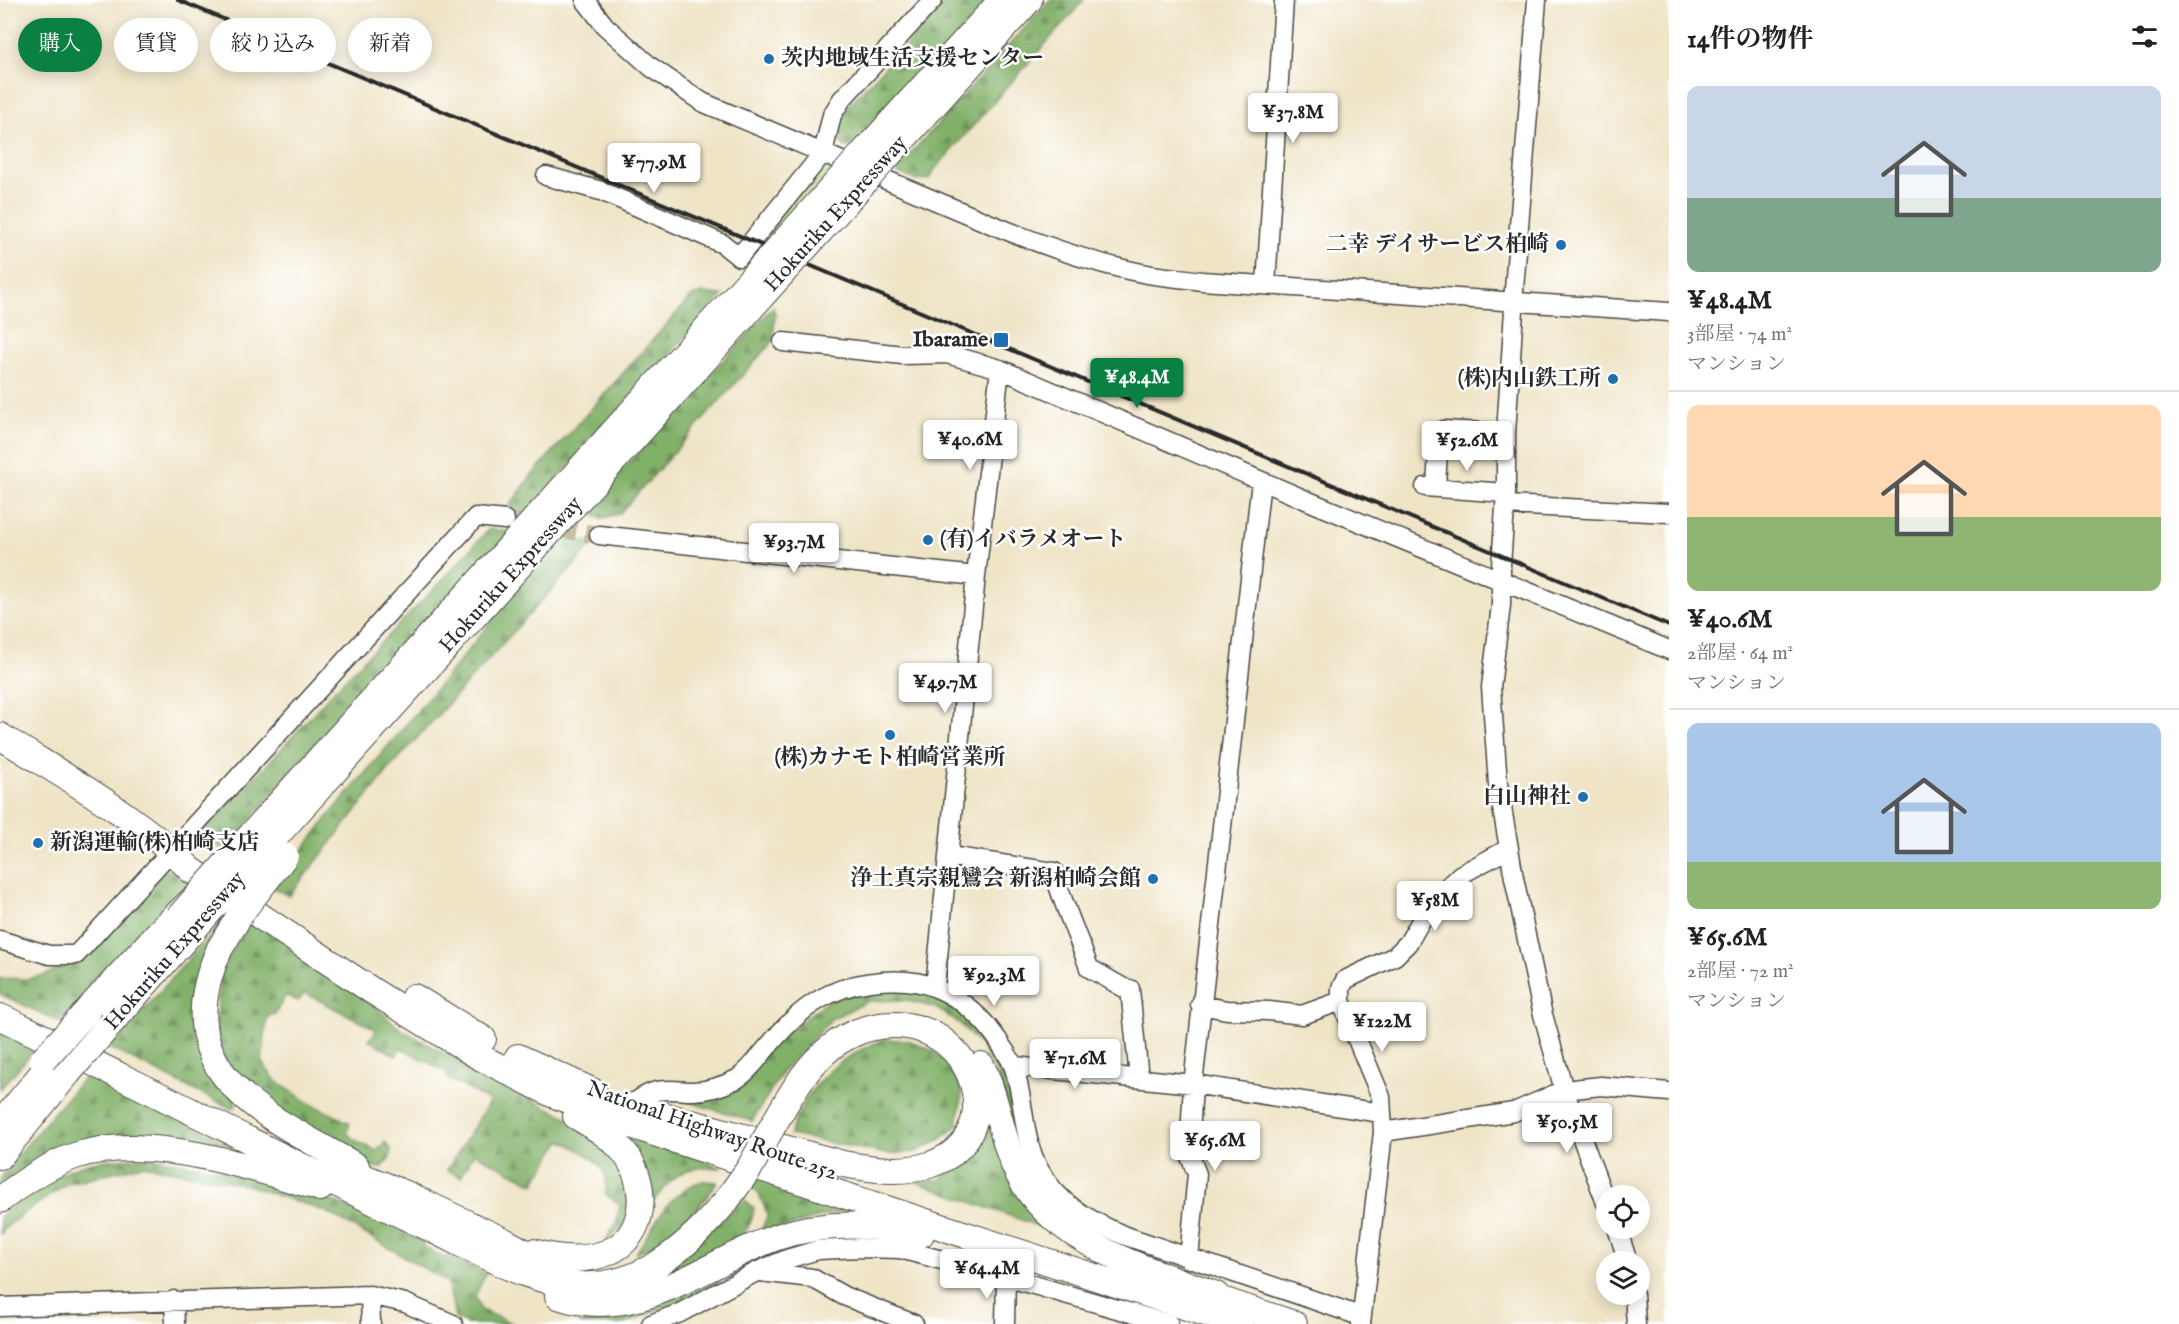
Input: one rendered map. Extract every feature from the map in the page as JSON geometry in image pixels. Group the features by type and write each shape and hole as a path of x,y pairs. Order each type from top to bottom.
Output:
{"highway":[{"name":"Hokuriku Expressway","path":"182,921 201,892 268,845 733,313 875,155 1002,0"},
{"name":"Hokuriku Expressway","path":"875,155 1029,0"},
{"name":"Hokuriku Expressway","path":"0,1125 182,921 268,845 452,641 733,313"},
{"name":"National Highway Route 252","path":"0,736 103,801 171,850 191,870 374,992 478,1056 552,1094 672,1139 1100,1278 1244,1316 1294,1324"},
{"path":"268,845 243,910 220,948 207,981 203,1011 211,1056 228,1082 254,1106 402,1203"},
{"name":"National Highway Route 252","path":"171,850 199,861 268,901 419,1000 494,1045 573,1084 629,1106 1244,1316"},
{"path":"374,992 437,1039 472,1061 598,1129 613,1140 633,1165 641,1191 641,1205 633,1230 617,1248 591,1257 560,1258 503,1252"},
{"path":"0,1001 402,1203"},
{"path":"0,1017 402,1203 503,1252 528,1273 562,1283 591,1285 621,1281 654,1267 702,1229 722,1199 749,1169 792,1071 818,1042 844,1024 872,1014 887,1012 918,1015 933,1020 958,1036 978,1059 993,1091 1013,1162 1021,1180 1054,1220 1086,1241 1244,1316"},
{"path":"629,1106 843,1164 894,1170 929,1165 944,1159 956,1150 972,1126 976,1097 971,1077 962,1059 941,1038 914,1027 882,1025 850,1035 823,1054 770,1119"},
{"name":"Hokuriku Expressway","path":"0,1156 54,1066"},
{"path":"0,1107 54,1066"},
{"path":"0,1200 42,1170 60,1161 98,1150 135,1148 180,1153 235,1164 299,1182 402,1203"},
{"path":"503,1252 538,1286 566,1299 595,1304 624,1302 656,1294 745,1251 810,1228 865,1225 903,1230 1100,1278"}],"street":[{"path":"585,0 605,26 651,67 702,102 1029,240 1085,259 1144,274 1266,285 1669,312"},
{"path":"546,176 601,191 723,244 739,257 823,153 832,115 842,99 933,0"},
{"path":"1266,285 1284,0"},
{"path":"1537,0 1513,302 1506,433 1501,605 1491,687 1498,784 1542,1011 1564,1090 1599,1185"},
{"path":"783,342 903,355 947,354 1000,369 1261,481 1669,650"},
{"path":"935,987 976,576 1000,369"},
{"path":"1506,433 1444,430 1439,434 1430,487 1505,499 1669,513"},
{"path":"1189,1259 1197,1174 1189,1155 1200,1005 1261,481"},
{"path":"0,940 49,955 76,956 476,517 505,520"},
{"path":"599,535 976,576"},
{"path":"629,1106 650,1093 660,1090 713,1089 740,1077 753,1066 771,1043 807,1006 831,993 857,984 881,981 911,982 935,987 973,1012 990,1030 1014,1066 1029,1142 1038,1168 1053,1191 1071,1208 1096,1223 1360,1320 1383,1132 1381,1097 1341,1001 1341,988 1345,981 1395,956 1408,943 1432,902 1460,875 1509,849"},
{"path":"949,856 1054,872 1062,901 1076,930 1089,968 1124,988 1130,989 1139,1078"},
{"path":"1200,1005 1227,1010 1302,1015 1341,1001"},
{"path":"1014,1066 1193,1084 1381,1113"},
{"path":"1383,1132 1514,1112 1564,1090 1601,1086 1669,1092"},
{"path":"651,1324 680,1313 758,1271 788,1259 818,1250 900,1249 1169,1324"},
{"path":"758,1271 812,1278 844,1296 914,1324"},
{"path":"1005,1324 1006,1277"},
{"path":"370,1295 371,1324"},
{"path":"0,1307 370,1295 405,1303 434,1319 453,1324"},
{"path":"174,1300 175,1324"},
{"path":"1635,1305 1636,1324"}],"green space":[{"path":"946,0 989,0 858,146 845,147 837,139 839,124 846,108"},
{"path":"1050,0 1084,0 935,169 929,179 916,181 895,171"},
{"path":"825,164 832,172 777,236 763,228"},
{"path":"703,293 723,295 522,518 514,516 509,506 532,475 692,296"},
{"path":"773,307 775,314 773,341 620,513 602,519 584,511"},
{"path":"489,529 512,532 374,676 223,851 202,831"},
{"path":"559,536 594,543 390,768 289,896 273,888 329,816 457,664"},
{"path":"167,870 191,882 60,1022 0,994 0,978 27,979 45,975 79,960"},
{"path":"252,915 369,1001 400,1029 502,1085 585,1126 605,1140 632,1181 625,1225 605,1242 616,1223 620,1205 605,1194 607,1184 601,1167 587,1154 561,1140 534,1184 474,1153 461,1177 447,1170 490,1101 447,1078 447,1072 401,1048 396,1056 369,1040 377,1030 305,993 298,1001 286,995 275,1014 267,1017 262,1063 276,1081 309,1103 350,1123 347,1133 358,1142 377,1151 385,1142 391,1150 390,1158 382,1168 372,1168 245,1091 215,1040 220,974"},
{"path":"227,916 203,979 235,1097 236,1106 232,1109 110,1048"},
{"path":"888,981 943,993 997,1047 1012,1081 1022,1148 995,1069 979,1044 959,1023 936,1008 906,1000 868,1001 831,1019 783,1071 752,1121 682,1100 710,1095 785,1033 832,998"},
{"path":"0,1028 37,1047 0,1089"},
{"path":"885,1039 910,1041 933,1051 955,1070 962,1094 957,1125 940,1140 916,1152 887,1154 790,1135 805,1101 825,1075 852,1055"},
{"path":"89,1072 262,1161 195,1140 135,1133 97,1138 57,1152 0,1192 0,1179 11,1163"},
{"path":"986,1102 1068,1237 913,1181 939,1180 956,1168 974,1145"},
{"path":"631,1130 722,1168 695,1168 686,1171 672,1180 648,1207 623,1138"},
{"path":"150,1157 241,1174 327,1199 389,1224 421,1241 425,1248 444,1258 449,1255 486,1274 475,1296 481,1310 514,1324 467,1324 455,1318 448,1282 327,1212 247,1185 143,1165 68,1183 12,1222 0,1234 0,1217 21,1199 55,1176 93,1162"},
{"path":"759,1177 863,1211 831,1214 759,1235 768,1215 758,1192 751,1187"},
{"path":"703,1181 717,1182 692,1215 661,1241 636,1253 672,1200 691,1185"},
{"path":"744,1200 754,1208 750,1223 731,1246 703,1261 659,1274"},
{"path":"806,1236 863,1238 812,1242 755,1262 699,1293 624,1324 579,1324 652,1303"}],"tunnel":[{"path":"505,520 599,535"}],"railway":[{"path":"178,0 1669,626"}],"place":[{"name":"茨内地域生活支援センター","path":"769,59"},
{"name":"二幸 デイサービス柏崎","path":"1561,245"},
{"name":"Ibarame","path":"1001,340"},
{"name":"(株)内山鉄工所","path":"1613,379"},
{"name":"(有)イバラメオート","path":"928,540"},
{"name":"(株)カナモト柏崎営業所","path":"890,735"},
{"name":"白山神社","path":"1583,797"},
{"name":"新潟運輸(株)柏崎支店","path":"38,843"},
{"name":"浄土真宗親鸞会 新潟柏崎会館","path":"1153,879"}]}
